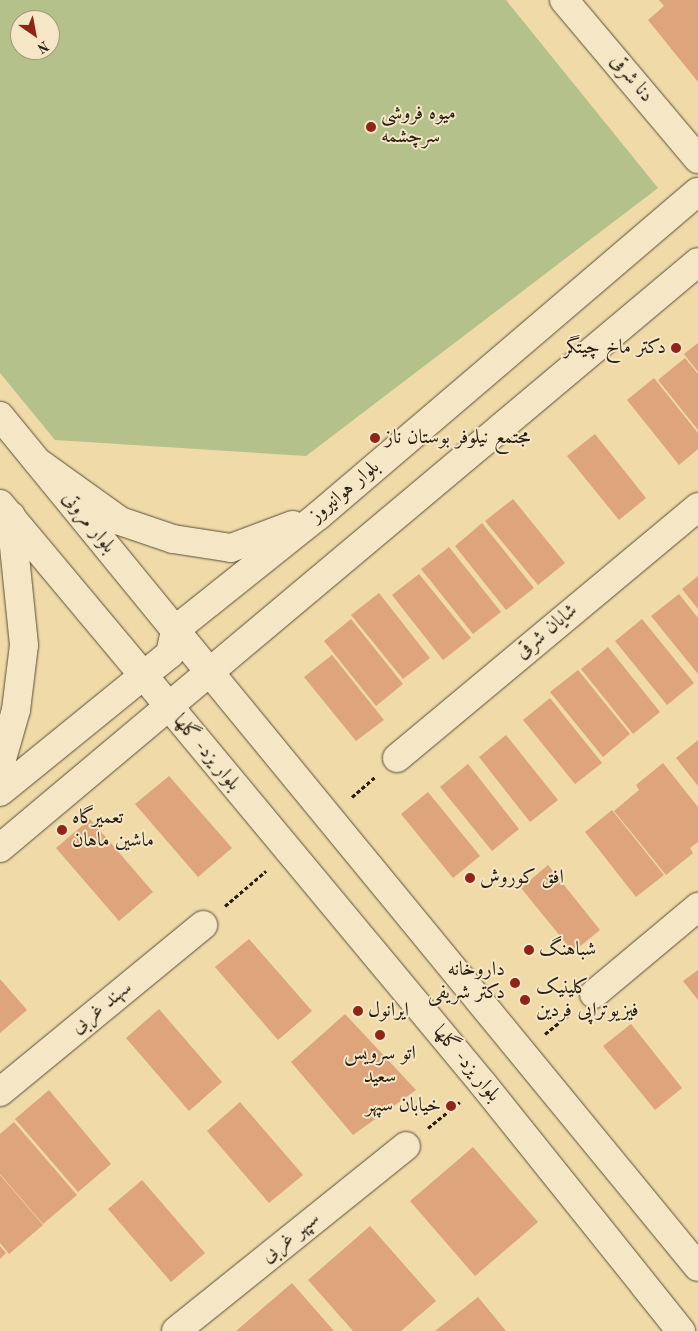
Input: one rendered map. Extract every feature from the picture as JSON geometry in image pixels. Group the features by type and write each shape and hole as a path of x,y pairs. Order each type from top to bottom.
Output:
{"main road":[{"name":"دنا شرقی","path":"564,0 698,159"},
{"name":"بلوار هوانیروز","path":"175,630 318,516 698,192"},
{"path":"0,848 698,262"},
{"name":"بلوار مروتی","path":"0,416 209,673"},
{"path":"38,462 120,521 173,539 231,548 318,516"},
{"name":"شایان شرقی","path":"397,758 698,507"},
{"path":"5,510 143,675"},
{"path":"0,766 16,710 24,645 5,510"},
{"path":"0,792 170,654 175,630"},
{"path":"209,673 698,1267"},
{"name":"بلوار یزد- گلها","path":"143,675 483,1084 682,1331"},
{"path":"594,994 698,908"},
{"name":"سهند غربی","path":"0,1092 203,925"},
{"name":"سپهر غربی","path":"176,1331 406,1146"}],"green space":[{"path":"0,0 506,0 658,188 306,456 55,440 0,373"}],"building":[{"path":"659,0 698,0 698,82 648,20 664,6"},
{"path":"698,343 698,372 684,354"},
{"path":"685,358 698,374 698,430 658,380"},
{"path":"654,378 698,433 698,449 679,465 627,400"},
{"path":"595,434 646,498 619,520 567,456"},
{"path":"513,499 565,563 538,585 485,521"},
{"path":"482,523 534,588 506,610 455,546"},
{"path":"449,547 501,612 473,634 421,569"},
{"path":"419,574 471,638 443,660 392,595"},
{"path":"698,576 698,609 682,589"},
{"path":"379,593 430,658 403,679 351,615"},
{"path":"679,594 698,618 698,674 651,616"},
{"path":"351,619 403,684 376,706 324,641"},
{"path":"642,619 694,683 667,705 615,641"},
{"path":"608,647 660,712 633,734 581,669"},
{"path":"332,655 384,720 356,741 304,677"},
{"path":"578,670 630,734 603,757 550,692"},
{"path":"550,698 602,763 575,784 523,720"},
{"path":"506,735 558,800 530,822 479,757"},
{"path":"698,740 698,786 676,758"},
{"path":"663,763 698,807 698,842 690,848 693,853 666,875 614,811 639,790 636,785"},
{"path":"468,764 519,829 492,851 440,787"},
{"path":"169,776 232,848 198,877 135,804"},
{"path":"428,792 480,856 453,878 401,814"},
{"path":"612,810 664,875 636,897 585,832"},
{"path":"90,819 153,892 119,921 56,848"},
{"path":"548,865 600,930 573,952 521,888"},
{"path":"249,939 312,1011 278,1040 215,967"},
{"path":"698,970 698,1000 683,981"},
{"path":"0,979 27,1010 0,1033"},
{"path":"159,1009 222,1082 189,1111 126,1038"},
{"path":"345,1014 416,1090 353,1135 291,1062"},
{"path":"631,1024 682,1088 655,1110 603,1046"},
{"path":"49,1090 111,1164 78,1192 15,1119"},
{"path":"240,1102 303,1175 269,1203 207,1131"},
{"path":"14,1122 77,1195 43,1224 0,1174 0,1134"},
{"path":"473,1147 538,1222 475,1276 410,1201"},
{"path":"0,1175 43,1225 9,1254 0,1243"},
{"path":"142,1180 205,1253 171,1282 108,1209"},
{"path":"370,1226 436,1301 401,1331 353,1331 308,1280"},
{"path":"0,1246 6,1253 0,1259"},
{"path":"292,1283 334,1331 236,1331"},
{"path":"478,1297 506,1331 435,1331"}],"place":[{"name":"میوه فروشی سرچشمه","path":"371,127"},
{"name":"دکتر ماخ چیتگر","path":"676,348"},
{"name":"مجتمع نیلوفر بوستان ناز","path":"375,438"},
{"name":"تعمیرگاه ماشین ماهان","path":"62,830"},
{"name":"افق کوروش","path":"470,878"},
{"name":"شباهنگ","path":"529,950"},
{"name":"داروخانه دکتر شریفی","path":"515,983"},
{"name":"کلینیک فیزیوتراپی فردین","path":"525,1000"},
{"name":"ایرانول","path":"358,1011"},
{"name":"اتو سرویس سعید","path":"380,1035"},
{"name":"خیابان سپهر","path":"451,1106"}]}
